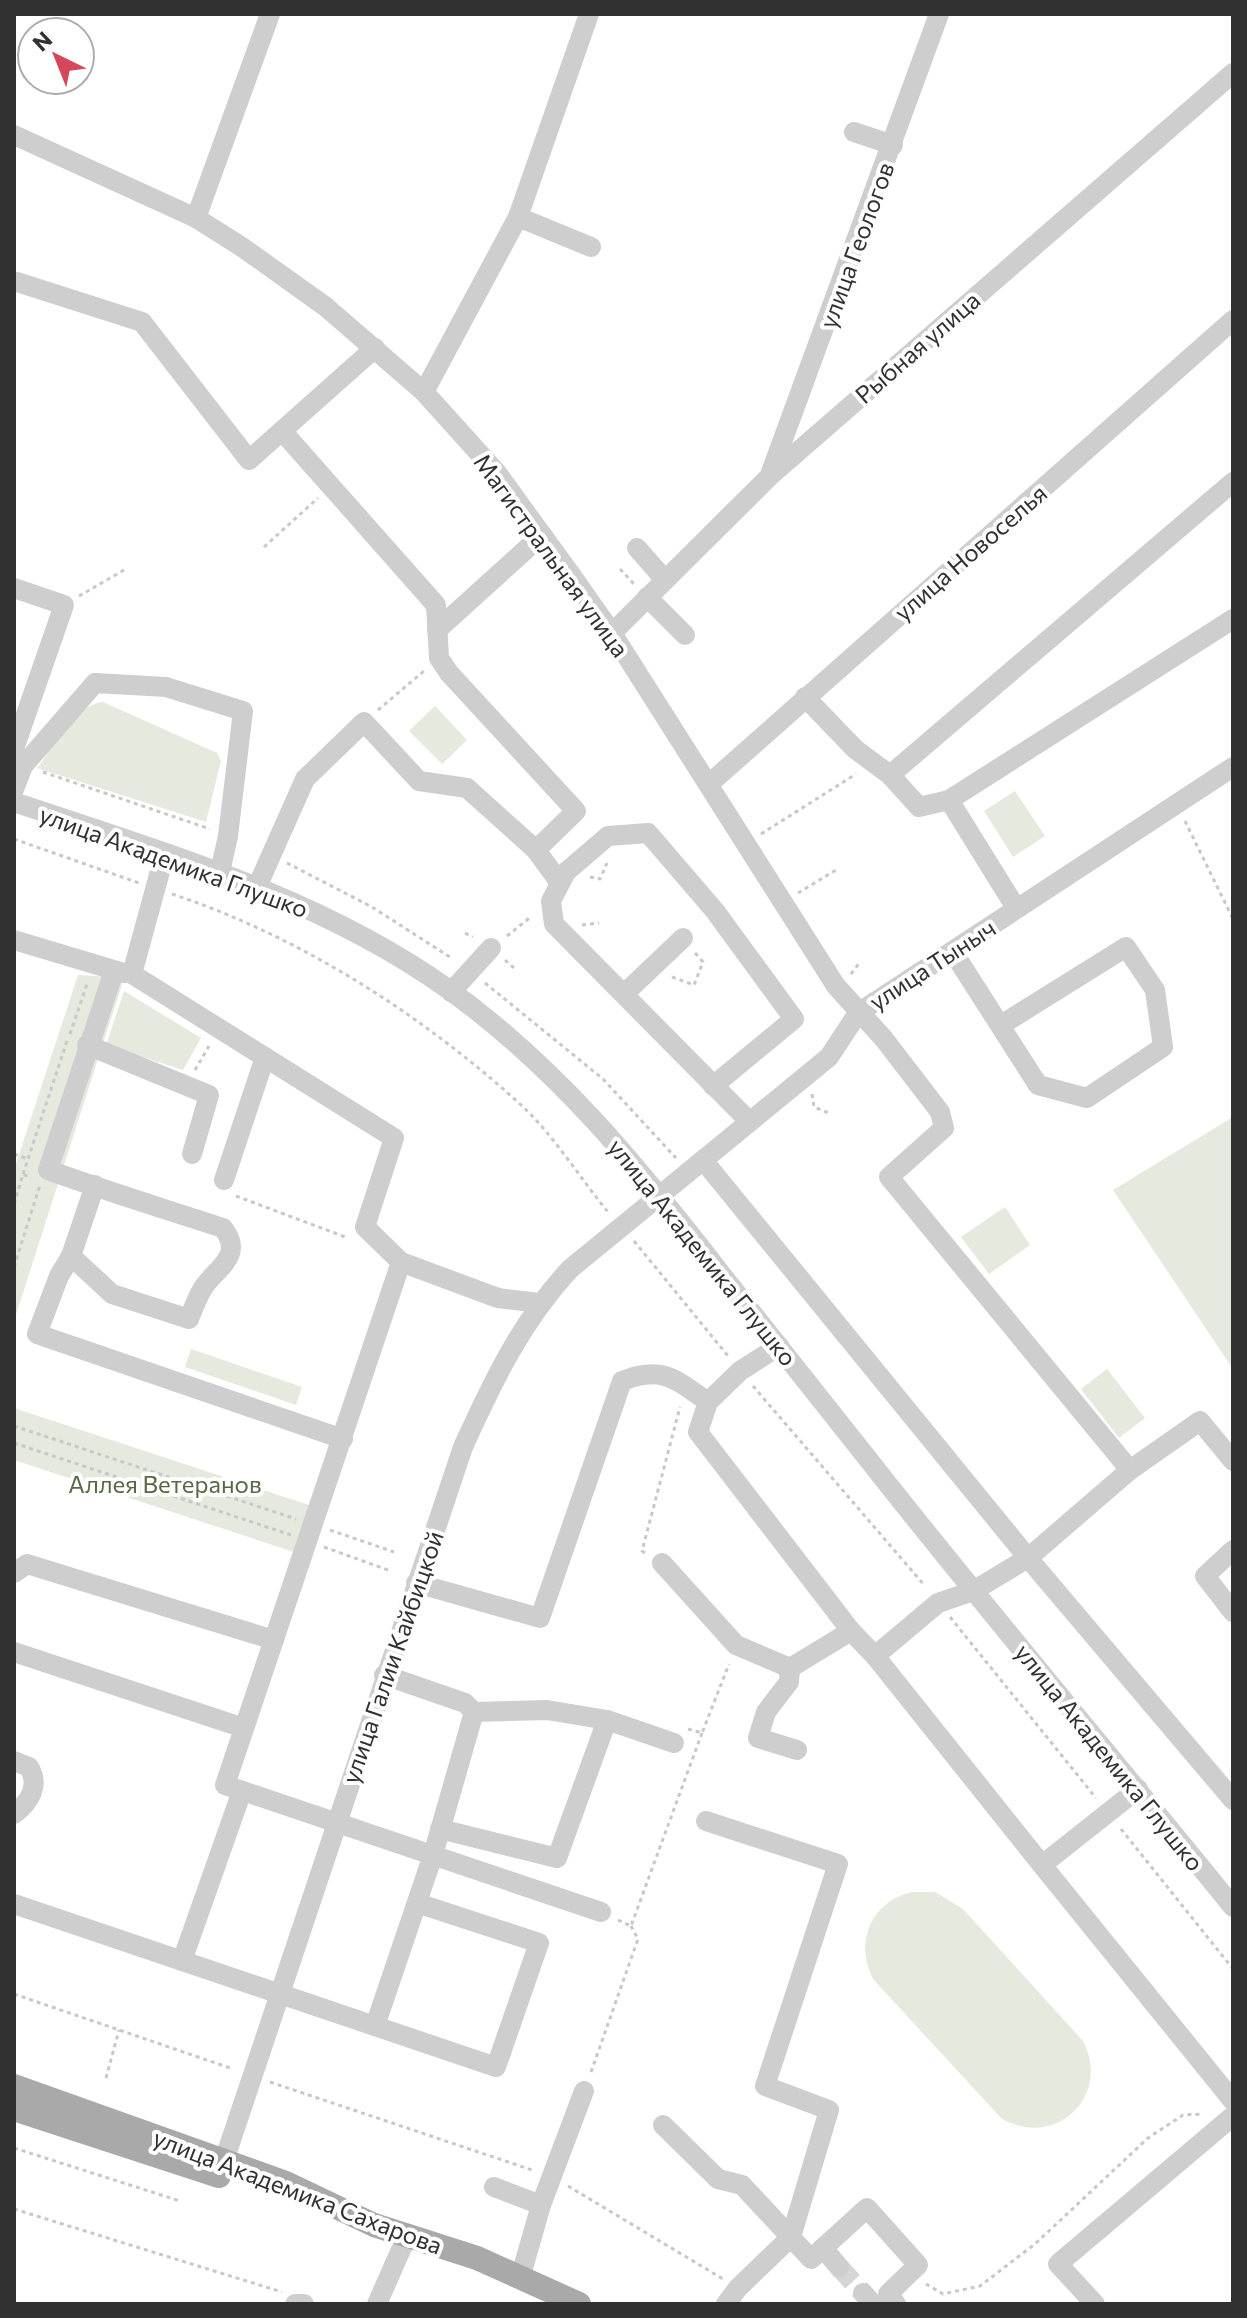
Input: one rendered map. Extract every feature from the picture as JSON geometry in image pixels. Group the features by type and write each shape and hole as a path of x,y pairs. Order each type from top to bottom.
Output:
{"main road":[{"name":"улица Академика Сахарова","path":"14,2086 222,2169 329,2201 374,2225 521,2275 579,2304"},
{"path":"14,2109 222,2169"}],"street":[{"path":"196,218 270,14"},
{"path":"424,392 518,217 589,14"},
{"name":"улица Геологов","path":"771,475 939,14"},
{"name":"Рыбная улица","path":"612,633 771,475 1233,73"},
{"path":"854,132 893,145"},
{"name":"Магистральная улица","path":"14,135 196,218 326,307 424,392 497,473 612,633 836,986 884,1039 940,1112 944,1128 889,1177 1130,1470"},
{"path":"518,217 591,247"},
{"path":"15,284 142,322 249,460 375,348"},
{"name":"улица Новоселья","path":"709,784 1233,320"},
{"path":"282,431 436,605 439,658 449,673 576,811 536,850"},
{"path":"882,769 1233,482"},
{"path":"437,630 542,535"},
{"path":"637,548 665,580"},
{"path":"14,588 64,605 14,749"},
{"path":"647,597 685,635"},
{"path":"805,697 855,749 882,769 919,807 949,800 1233,619"},
{"path":"14,789 23,766 95,683 166,687 243,711 228,836 220,872"},
{"path":"257,887 305,779 364,722 419,781 467,788 536,850 556,892"},
{"name":"улица Тыныч","path":"660,1195 829,1057 858,1013 1233,767"},
{"path":"949,800 1016,908"},
{"name":"улица Академика Глушко","path":"14,802 257,887 384,948 510,1036 565,1087 660,1195 973,1591 1233,1907"},
{"path":"713,1086 794,1019 715,911 648,833 608,836 566,872 556,892 554,924 713,1086 749,1121"},
{"path":"71,1256 112,1294 189,1319 203,1287 225,1266 232,1247 223,1228 48,1170 87,1045 123,973 156,889 165,853"},
{"path":"624,994 683,938"},
{"path":"14,940 123,973 219,1028 394,1138 365,1227 401,1262 498,1298 539,1303"},
{"path":"953,952 1038,1085 1087,1098 1163,1047 1155,990 1126,947 1001,1025"},
{"path":"451,992 491,948"},
{"path":"87,1045 209,1095 192,1154"},
{"path":"224,1180 265,1057"},
{"path":"703,1160 1028,1558 1233,1800"},
{"path":"95,1185 71,1256 59,1276 37,1334 343,1439"},
{"name":"улица Галии Кайбицкой","path":"222,2169 384,1675 463,1447 497,1372 539,1303 570,1269 660,1195"},
{"path":"401,1262 225,1785 601,1912"},
{"path":"779,1346 740,1371 708,1402 698,1432 851,1631 875,1656 1233,2101"},
{"path":"416,1583 540,1618 622,1381 646,1371 685,1386 708,1402"},
{"path":"875,1656 938,1603 973,1591 1028,1558 1130,1470 1200,1421 1233,1461"},
{"path":"1233,1550 1205,1576 1233,1612"},
{"path":"662,1563 736,1645 790,1668"},
{"path":"14,1573 27,1564 274,1640"},
{"path":"790,1668 851,1631"},
{"path":"14,1652 244,1728"},
{"path":"790,1668 789,1682 766,1712 758,1738 797,1750"},
{"path":"384,1675 465,1703 474,1712 547,1710 607,1720 674,1743"},
{"path":"375,2026 433,1855 474,1712"},
{"path":"440,1829 557,1858 607,1720"},
{"path":"14,1761 29,1767 34,1784 27,1805 14,1814"},
{"path":"1042,1865 1138,1789"},
{"path":"182,1961 242,1791"},
{"path":"706,1821 838,1864 765,2086 829,2110 791,2237 732,2296"},
{"path":"14,1904 496,2067 539,1943 417,1903"},
{"path":"521,2275 541,2205 584,2091"},
{"path":"1095,2304 1058,2264 1226,2122"},
{"path":"663,2125 718,2179 742,2185 811,2259 867,2208 918,2265 879,2300"},
{"path":"494,2187 541,2205"},
{"path":"377,2304 407,2236"},
{"path":"823,2248 839,2267"},
{"path":"289,2298 304,2304"}],"path":[{"path":"264,547 331,486"},
{"path":"64,605 124,570"},
{"path":"364,722 439,658"},
{"path":"754,838 882,769"},
{"path":"1174,805 1194,834 1233,919"},
{"path":"14,839 207,906 282,940 351,978 453,1048 522,1106 610,1214"},
{"path":"783,903 836,870"},
{"path":"491,948 556,892"},
{"path":"683,938 703,962 694,985"},
{"path":"846,980 860,962"},
{"path":"14,1204 93,966"},
{"path":"195,1070 219,1028"},
{"path":"814,1107 829,1113"},
{"path":"14,1154 28,1159"},
{"path":"14,1267 41,1181 23,1174"},
{"path":"224,1180 238,1199 353,1240 365,1227"},
{"path":"662,1563 642,1551 685,1386"},
{"path":"14,1426 310,1532 388,1570"},
{"path":"14,1443 310,1532 394,1552"},
{"path":"631,1926 736,1645"},
{"path":"674,1743 680,1728 702,1733"},
{"path":"584,2091 638,1939 631,1926 601,1912"},
{"path":"14,1994 552,2178 609,2208 732,2296"},
{"path":"106,2078 119,2030"},
{"path":"909,2273 943,2294 980,2286 1035,2244 1148,2138 1183,2115 1207,2114 1226,2122"},
{"path":"14,2148 180,2201"},
{"path":"14,2209 289,2298"}],"green space":[{"path":"103,702 217,753 221,761 206,822 37,768 74,718"},
{"path":"435,706 467,740 442,764 409,731"},
{"path":"1015,791 1045,836 1013,857 984,811"},
{"path":"78,975 124,978 14,1321 14,1170"},
{"path":"124,991 201,1038 183,1070 106,1045"},
{"path":"1233,1117 1233,1369 1113,1190"},
{"path":"1005,1207 1030,1245 989,1274 961,1237"},
{"path":"191,1349 302,1387 296,1405 185,1367"},
{"path":"1107,1369 1145,1418 1119,1438 1081,1389"},
{"name":"Аллея Ветеранов","path":"14,1404 17,1409 315,1507 300,1554 14,1460"},
{"path":"912,1892 935,1892 963,1909 1083,2041 1090,2062 1090,2081 1084,2098 1073,2112 1058,2122 1040,2127 1021,2126 1001,2118 873,1979 865,1951 870,1925 886,1904"}],"tunnel":[{"path":"839,2267 863,2293"}]}
